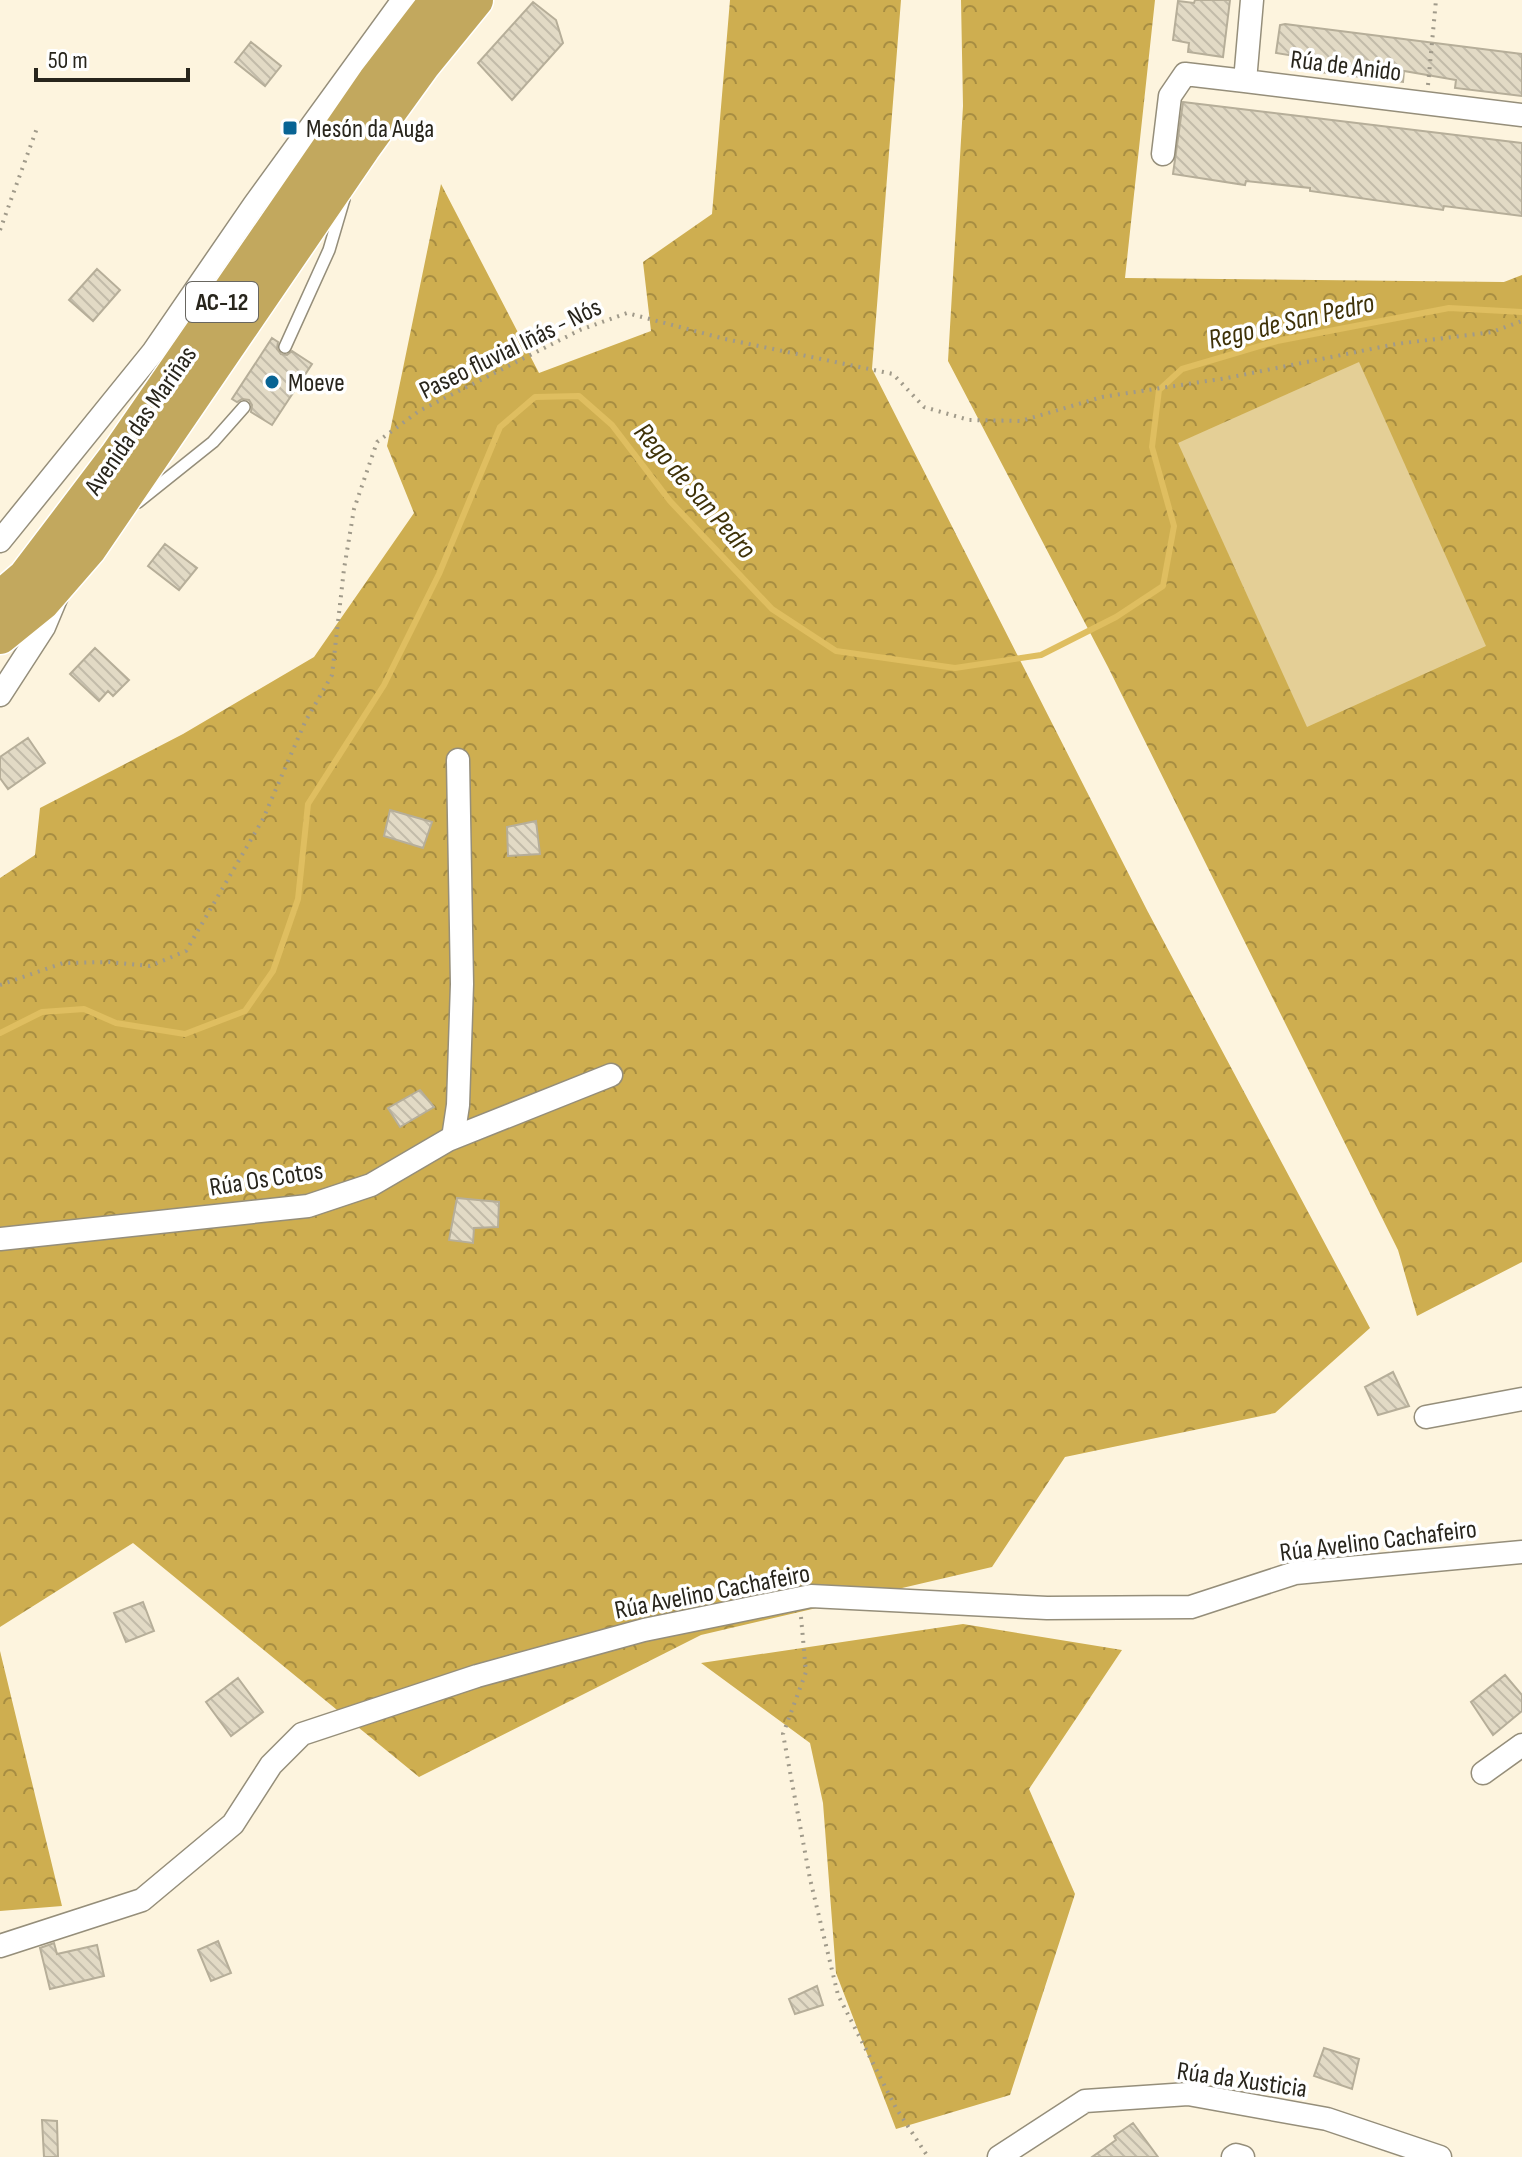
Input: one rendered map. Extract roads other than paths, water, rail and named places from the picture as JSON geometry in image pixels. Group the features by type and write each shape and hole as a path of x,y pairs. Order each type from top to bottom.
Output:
{"highway":[{"name":"Avenida das Mariñas","path":"0,599 26,577 117,457 367,94 438,0"},
{"name":"Avenida das Mariñas","path":"0,636 42,602 88,549 362,148 422,65 475,0"}],"street":[{"name":"Avenida das Mariñas","path":"4,528 153,352 282,166 403,0"},
{"path":"1245,81 1252,0"},
{"name":"Rúa de Anido","path":"1163,154 1170,96 1185,74 1522,115"},
{"name":"Avenida das Mariñas","path":"0,695 44,627 66,575"},
{"path":"453,1138 458,1105 462,984 458,760"},
{"name":"Rúa Os Cotos","path":"0,1239 308,1206 371,1185 453,1138 611,1075"},
{"path":"1426,1417 1522,1399"},
{"name":"Rúa Avelino Cachafeiro","path":"0,1946 142,1900 233,1824 271,1765 302,1734 477,1676 628,1634 811,1596 1047,1608 1191,1607 1295,1573 1522,1552"},
{"path":"1483,1773 1522,1745"},
{"name":"Rúa da Xusticia","path":"999,2157 1085,2101 1188,2094 1327,2119 1440,2157"}],"lane":[{"path":"285,347 329,250 362,148"},
{"path":"102,528 213,442 244,407"}],"waterway":[{"name":"Rego de San Pedro","path":"0,1033 42,1012 84,1009 116,1023 185,1034 245,1011 273,971 298,899 308,804 384,685 439,574 500,427 535,397 579,396 612,425 670,501 772,609 836,651 955,668 1041,655 1116,617 1163,586 1174,526 1152,447 1159,390 1182,369 1277,341 1449,308 1522,312"}],"place":[{"name":"Mesón da Auga","path":"290,128"},
{"name":"Moeve","path":"272,382"}]}
